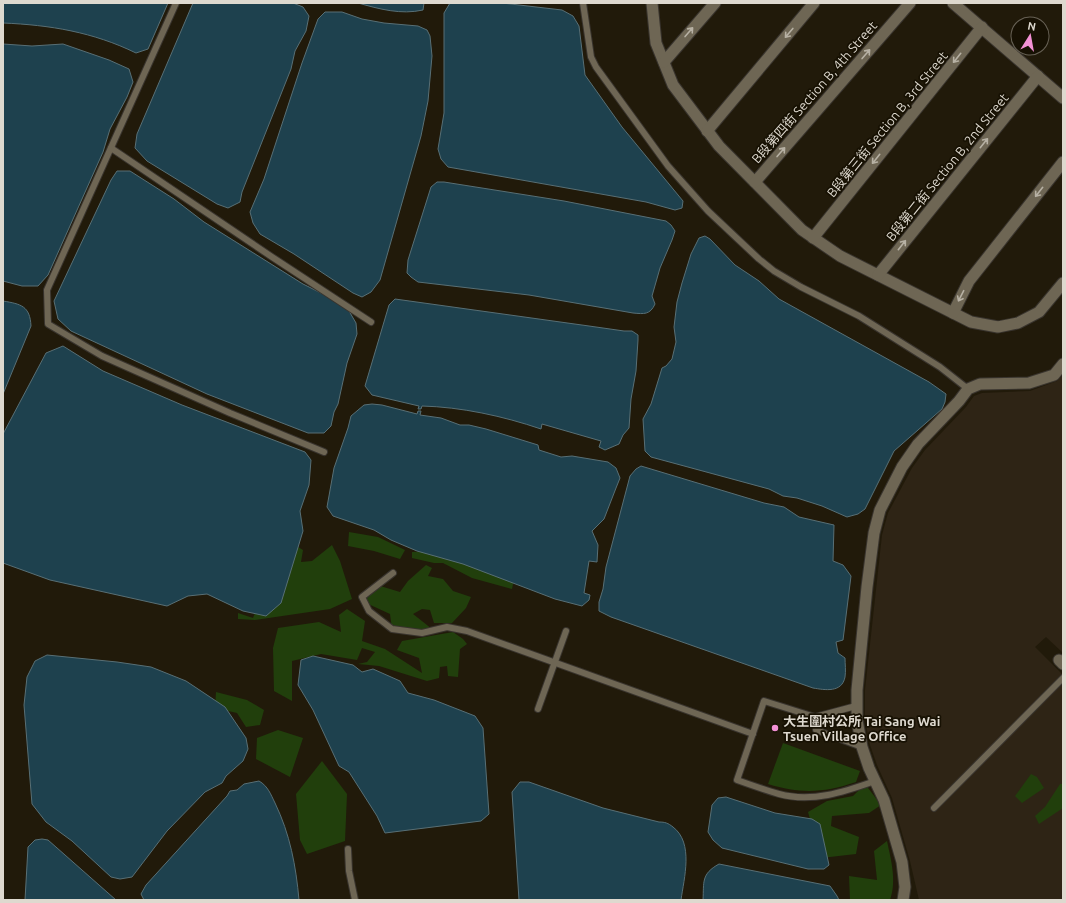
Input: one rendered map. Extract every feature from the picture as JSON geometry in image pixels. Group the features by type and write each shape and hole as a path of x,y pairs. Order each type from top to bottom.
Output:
{"street":[{"path":"652,3 656,43 673,84 719,146 802,230 813,238 840,256 971,322 998,327 1018,323 1039,312 1063,283"},
{"path":"664,62 715,3"},
{"path":"707,131 814,3"},
{"name":"B段第四街 Section B, 4th Street","path":"755,182 910,3"},
{"path":"953,3 1063,98"},
{"name":"B段第三街 Section B, 3rd Street","path":"813,238 982,27"},
{"name":"B段第二街 Section B, 2nd Street","path":"878,275 1038,76"},
{"path":"953,313 969,281 1063,162"},
{"path":"903,900 905,887 902,862 884,800 862,747 856,706 874,533 880,510 902,467 918,444 955,406 968,389 980,384 1028,383 1054,375 1063,364"}],"lane":[{"path":"176,3 47,290 48,324 102,356 230,413 324,452"},
{"path":"583,3 591,57 596,67 668,166 708,211 774,271 801,287 859,316 940,367 968,389"},
{"path":"111,148 371,322"},
{"path":"393,573 362,597 369,611 392,629 422,633 447,627 467,631 753,734"},
{"path":"538,709 566,631"},
{"path":"934,808 1063,678"},
{"path":"856,706 815,717 764,701 737,780 780,794 800,797 821,797 841,793 875,781"},
{"path":"815,717 816,730 862,747"},
{"path":"348,849 349,871 355,900"}],"shaded area":[{"path":"1063,374 1063,653 1046,637 1035,647 1063,675 1063,900 919,900 910,861 892,798 877,765 870,745 865,719 865,690 882,535 888,513 912,468 925,450 966,407 974,396 982,393 1030,391 1057,381"}],"green space":[{"path":"349,532 378,537 405,550 400,559 374,551 348,546"},
{"path":"293,544 303,550 301,562 312,561 332,545 340,561 352,599 330,609 255,620 238,619 238,613 253,618 258,605"},
{"path":"432,551 514,579 512,589 472,578 443,563 434,563 412,558 412,552"},
{"path":"426,565 432,568 428,576 443,579 453,591 471,597 466,608 452,623 434,623 430,610 422,609 413,614 432,629 416,632 392,629 390,614 364,602 377,585 400,592 408,581"},
{"path":"347,609 365,621 362,641 385,649 422,673 419,658 397,650 402,641 453,632 467,644 460,649 458,677 448,676 447,666 440,667 439,678 427,681 379,666 358,664 367,662 375,652 362,648 357,660 321,654 292,661 292,701 274,691 273,648 278,628 319,622 341,632 339,615"},
{"path":"216,692 247,700 264,710 260,725 246,727 237,713 215,708"},
{"path":"278,730 303,738 290,777 256,759 257,738"},
{"path":"783,743 860,771 856,782 844,786 812,791 802,791 768,784"},
{"path":"322,761 347,794 345,841 307,854 300,840 296,794"},
{"path":"1031,774 1037,777 1044,788 1022,803 1015,796"},
{"path":"865,784 881,805 869,813 832,816 831,826 859,837 856,854 821,858 808,812 827,801 853,796"},
{"path":"1060,784 1063,784 1063,808 1039,824 1035,816 1045,807"},
{"path":"887,841 892,863 893,878 890,900 850,900 849,876 877,880 874,851"}],"water":[{"path":"3,3 168,3 148,49 136,53 104,40 71,31 3,23"},
{"path":"193,3 293,3 303,7 309,16 306,31 295,51 291,69 242,192 240,202 228,208 217,204 147,161 135,148 137,134"},
{"path":"358,3 424,3 423,10 398,12"},
{"path":"450,3 502,3 562,10 573,16 579,26 585,75 622,127 683,201 682,208 675,210 646,202 448,167 441,159 438,149 444,113 444,13"},
{"path":"325,12 342,12 362,19 384,23 418,26 427,30 430,36 432,56 428,101 421,136 380,280 371,292 362,297 353,293 294,254 260,234 253,223 250,212 264,179 318,19"},
{"path":"3,44 32,46 63,44 109,60 129,69 133,82 127,97 110,129 103,152 48,275 38,286 22,286 3,281"},
{"path":"117,171 130,171 174,199 204,222 303,284 331,298 349,311 356,323 357,334 347,363 338,404 334,412 331,426 324,433 308,433 207,394 71,331 58,319 54,301 111,180"},
{"path":"437,182 564,201 666,221 675,231 660,268 652,296 655,304 653,308 649,312 640,314 529,295 418,282 407,273 408,260 431,187"},
{"path":"705,236 710,239 735,265 759,281 779,299 929,382 946,394 942,409 894,451 865,509 858,514 847,517 822,506 797,498 783,496 769,489 651,457 645,451 643,419 651,404 662,368 672,359 676,342 674,327 677,302 682,283 691,254 699,238"},
{"path":"395,299 632,331 638,335 638,340 629,428 623,435 619,444 605,450 599,447 601,441 542,424 541,429 497,416 467,410 422,406 421,409 418,409 419,406 372,395 365,386 389,305"},
{"path":"3,301 15,303 23,307 29,314 31,326 3,394"},
{"path":"63,346 103,371 182,405 305,452 311,460 309,485 300,511 303,531 281,603 266,616 243,611 207,594 188,596 167,606 50,580 3,563 3,434 46,353"},
{"path":"372,404 417,414 418,411 421,411 420,415 441,418 460,425 469,425 486,429 538,445 539,450 561,457 572,456 608,462 616,468 620,478 604,519 592,531 598,545 597,562 589,561 584,593 590,595 589,600 582,606 555,599 463,564 417,551 391,540 374,530 333,516 327,507 334,468 351,416 364,405"},
{"path":"641,466 764,503 784,507 799,517 834,525 833,561 843,565 851,576 843,640 836,642 838,653 845,658 845,677 840,686 828,690 813,688 611,617 599,611 599,602 603,589 606,567 630,476"},
{"path":"47,655 151,667 186,681 225,707 246,738 248,749 243,761 226,776 222,783 205,792 167,831 132,877 120,879 111,877 72,841 46,822 32,804 24,705 27,677 35,661"},
{"path":"313,656 353,665 362,672 373,669 400,681 408,693 434,700 475,716 483,728 489,814 481,821 385,833 377,816 349,772 339,766 313,710 298,685 301,660"},
{"path":"259,781 265,785 271,794 285,826 294,863 299,900 144,900 141,894 146,885 230,791 237,790 244,784"},
{"path":"520,782 529,782 603,808 665,823 671,826 684,842 686,851 681,900 519,900 512,792"},
{"path":"726,797 775,813 812,819 820,824 829,865 824,869 808,869 722,848 713,840 708,832 712,805 718,798"},
{"path":"35,840 48,840 116,900 25,900 28,847"},
{"path":"719,864 830,886 839,900 703,900 706,875"}],"place":[{"name":"大生圍村公所 Tai Sang Wai Tsuen Village Office","path":"775,728"}]}
